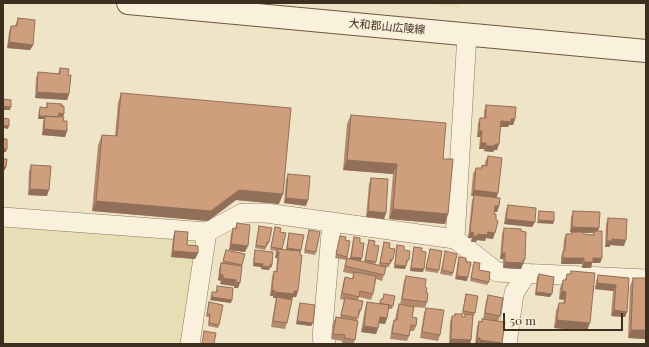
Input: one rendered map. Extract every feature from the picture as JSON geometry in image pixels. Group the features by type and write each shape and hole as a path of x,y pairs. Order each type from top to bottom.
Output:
{"main road":[{"name":"大和郡山広陵線","path":"128,3 646,51"}],"street":[{"path":"455,239 467,34"},
{"path":"3,217 207,232 243,214 266,213 455,239 497,272 514,293"},
{"path":"326,344 322,338 332,222"},
{"path":"190,344 207,232"},
{"path":"497,272 646,279"},
{"path":"508,344 514,293 527,273"}],"shaded area":[{"path":"410,3 461,3 460,8"},
{"path":"3,223 197,238 184,344 3,344"}],"building":[{"path":"18,18 35,20 33,45 9,42 11,26 17,26"},
{"path":"60,68 69,69 68,75 71,75 69,94 37,92 38,72 60,74"},
{"path":"121,93 291,108 283,194 239,190 211,211 96,201 102,135 117,136"},
{"path":"3,99 11,100 11,107 3,106"},
{"path":"47,103 62,104 61,106 64,106 64,114 59,113 58,117 39,116 40,107 47,108"},
{"path":"486,105 516,107 515,119 511,119 511,122 501,121 499,144 495,144 495,146 486,146 486,143 481,143 482,131 479,131 480,118 486,118"},
{"path":"351,115 446,123 443,159 453,159 448,214 393,209 397,164 347,160"},
{"path":"45,116 64,117 63,121 67,121 67,131 44,129"},
{"path":"3,118 9,119 9,126 3,125"},
{"path":"3,139 7,139 7,149 3,149"},
{"path":"488,156 502,158 498,193 474,190 476,168 482,168 482,165 487,166"},
{"path":"3,159 7,159 6,167 3,167"},
{"path":"31,165 51,166 49,190 30,189"},
{"path":"288,174 310,176 308,200 286,198"},
{"path":"371,178 388,179 386,213 368,211"},
{"path":"474,195 500,198 499,206 495,206 494,214 496,214 496,220 498,221 495,233 488,232 487,235 478,234 478,236 473,236 474,233 470,232"},
{"path":"508,205 536,208 535,222 506,219"},
{"path":"539,211 554,212 554,221 538,220"},
{"path":"573,211 600,212 599,228 572,227"},
{"path":"608,218 627,219 626,240 612,239 612,241 607,241"},
{"path":"237,223 250,225 248,246 231,244 233,228 236,229"},
{"path":"259,226 272,228 269,242 267,242 266,247 256,245"},
{"path":"275,227 281,228 280,232 286,233 282,249 271,247"},
{"path":"504,228 521,229 521,231 526,232 525,259 523,260 523,263 505,262 505,253 502,253"},
{"path":"309,230 320,232 316,252 305,250"},
{"path":"175,231 188,232 187,245 198,246 198,253 173,251"},
{"path":"594,231 602,231 602,258 593,258 593,262 584,262 584,258 563,258 566,234 572,234 572,232 583,232 583,234 594,235"},
{"path":"289,233 304,235 301,250 287,248"},
{"path":"340,236 346,237 345,240 350,241 347,257 336,254"},
{"path":"354,237 360,238 360,243 364,243 362,258 351,257"},
{"path":"369,240 375,241 374,245 379,246 376,262 365,260"},
{"path":"384,242 390,243 389,248 395,249 393,259 391,259 390,264 380,263"},
{"path":"397,245 404,246 404,250 410,251 409,260 407,260 406,266 395,265"},
{"path":"414,247 422,248 421,251 426,252 424,269 411,268"},
{"path":"277,249 300,251 300,255 302,255 298,291 294,291 294,294 275,292 272,290 274,271 277,272 279,252 277,252"},
{"path":"430,249 442,251 439,270 426,268"},
{"path":"226,250 245,254 242,265 223,261"},
{"path":"255,250 273,252 272,265 270,264 270,267 262,266 263,264 254,263"},
{"path":"445,251 457,254 453,273 442,270"},
{"path":"459,257 466,258 466,262 471,262 468,277 457,276"},
{"path":"347,258 386,267 384,275 345,266"},
{"path":"474,262 480,263 479,270 490,272 489,282 471,278"},
{"path":"221,263 242,266 240,283 236,282 236,280 223,278 223,275 220,274"},
{"path":"571,271 595,273 590,323 557,320 559,303 565,303 566,292 562,291 563,280 566,280 567,274 571,274"},
{"path":"354,272 376,276 373,294 360,291 359,297 342,293 345,277 353,279"},
{"path":"539,274 554,277 552,294 536,292"},
{"path":"598,275 629,278 627,312 614,310 616,285 597,283"},
{"path":"406,276 426,279 425,287 427,288 426,293 428,293 427,302 402,299"},
{"path":"633,278 646,278 646,330 631,330"},
{"path":"217,286 233,288 232,300 212,297 212,292 217,292"},
{"path":"384,294 395,296 393,306 380,303"},
{"path":"466,294 478,296 475,313 463,311"},
{"path":"488,295 503,298 500,316 485,313"},
{"path":"277,297 292,300 287,323 273,321"},
{"path":"345,298 363,301 361,310 359,310 358,318 341,315"},
{"path":"209,302 223,305 219,325 209,323 210,314 207,314"},
{"path":"367,302 389,305 387,318 380,317 378,328 364,326"},
{"path":"300,303 315,305 313,323 297,321"},
{"path":"399,304 414,307 412,317 417,318 416,326 411,325 409,336 392,333 394,320 397,320"},
{"path":"426,308 444,310 440,335 422,332"},
{"path":"455,314 462,314 462,317 465,317 465,314 473,315 471,340 451,339 452,316 455,316"},
{"path":"336,317 358,321 355,340 344,338 345,335 333,334"},
{"path":"482,319 505,322 502,343 480,340 480,338 477,338 479,321 482,322"},
{"path":"204,331 216,333 214,344 202,344"}]}
